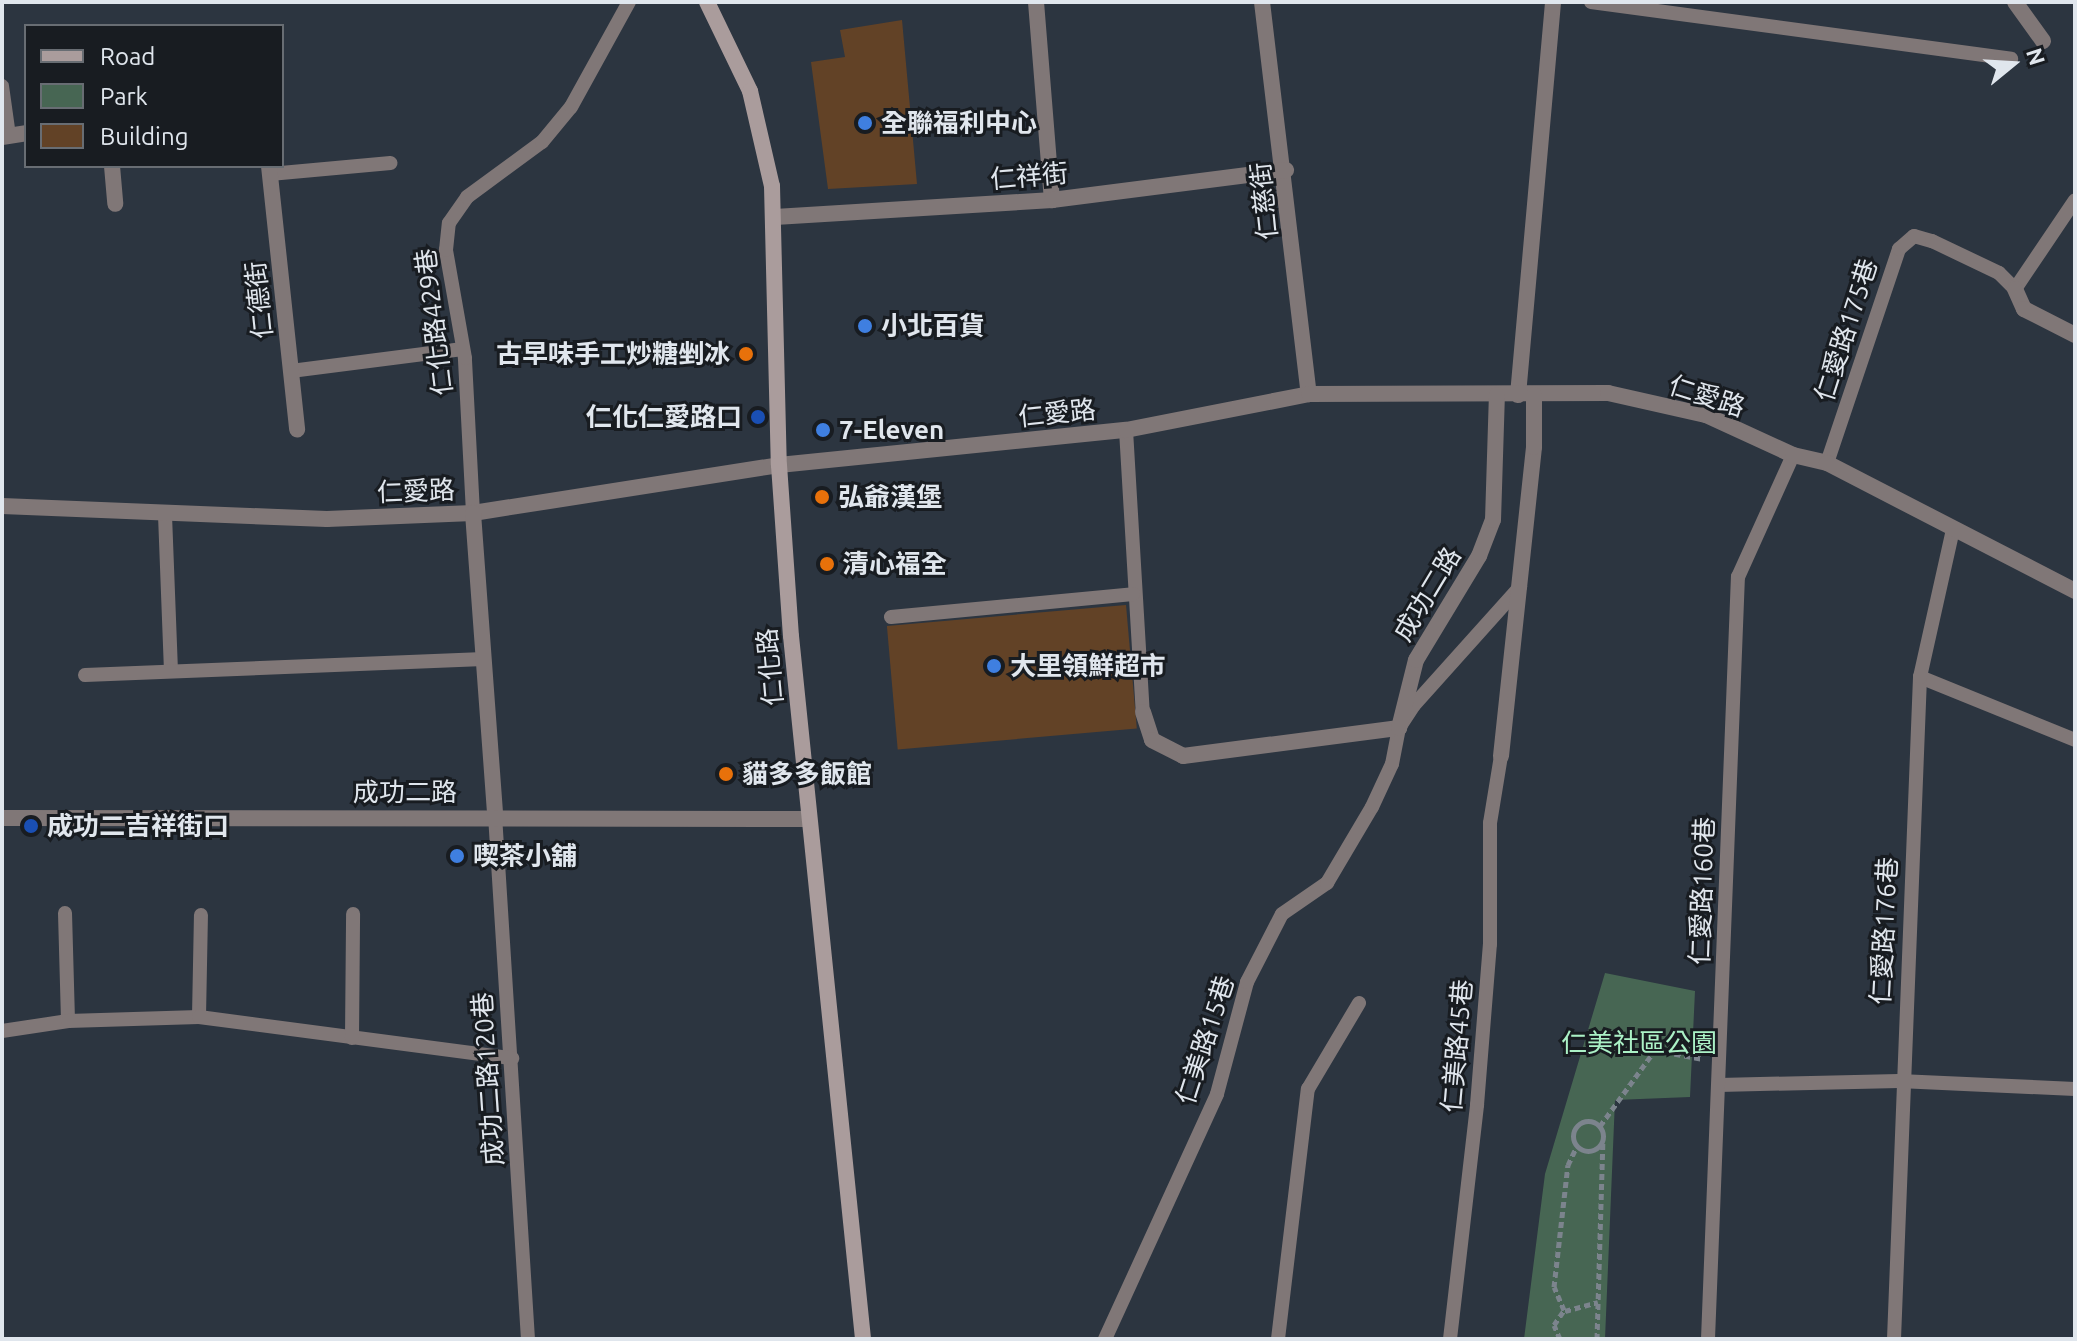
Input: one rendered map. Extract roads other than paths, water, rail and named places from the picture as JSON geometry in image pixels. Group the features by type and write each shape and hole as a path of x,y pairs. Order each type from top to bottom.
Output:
{"main road":[{"name":"仁化路","path":"707,2 737,57 763,129 775,217 779,465 807,819 863,1339"}],"street":[{"path":"1036,2 1052,200"},
{"name":"仁慈街","path":"1262,2 1286,170 1309,394"},
{"path":"1501,756 1520,587 1526,395 1553,2"},
{"path":"2015,2 2043,41"},
{"path":"112,168 115,204"},
{"name":"仁德街","path":"269,170 297,430"},
{"name":"仁祥街","path":"775,217 1052,200 1286,170"},
{"name":"仁愛路175巷","path":"2015,289 2024,309 2075,335"},
{"name":"仁愛路","path":"2,506 165,515 473,513 779,465 1126,430 1309,394 1608,393 1706,415 1793,455 1827,463 2075,591"},
{"name":"成功二路","path":"1399,728 1416,660 1479,556 1493,520 1497,395"},
{"path":"473,513 495,815"},
{"path":"1143,712 1152,740 1183,756 1399,728"},
{"name":"成功二路","path":"2,818 495,815 807,819"}],"lane":[{"name":"仁化路429巷","path":"473,513 463,349 446,250 449,223 467,197 542,142 571,107 629,2"},
{"path":"1591,2 2011,59"},
{"path":"2,86 12,135"},
{"path":"269,170 390,163"},
{"path":"2015,289 2075,200"},
{"name":"仁愛路175巷","path":"1827,463 1899,249 1914,236 1932,241 1999,273 2015,289"},
{"path":"291,371 463,349"},
{"path":"1126,430 1133,594 1143,712"},
{"name":"仁愛路160巷","path":"1708,1339 1738,577 1793,455"},
{"path":"165,515 171,671"},
{"name":"仁愛路176巷","path":"1894,1339 1899,1081 1920,677 1953,529"},
{"name":"仁美路15巷","path":"1105,1339 1217,1094 1247,982 1282,914 1327,883 1372,807 1392,764 1399,728 1520,587"},
{"path":"891,617 1133,594"},
{"path":"85,675 484,659"},
{"path":"1920,677 2075,740"},
{"name":"仁美路45巷","path":"1450,1339 1477,1105 1490,944 1490,823 1501,756"},
{"name":"成功二路120巷","path":"495,815 528,1339"},
{"path":"65,913 68,1021"},
{"path":"352,1038 353,914"},
{"path":"199,1017 201,915"},
{"path":"1278,1339 1308,1089 1359,1003"},
{"path":"2,1031 68,1021 199,1017 512,1058"},
{"path":"1719,1085 1899,1081 2075,1089"}],"place":[{"name":"全聯福利中心","path":"865,123"},
{"name":"小北百貨","path":"865,326"},
{"name":"古早味手工炒糖剉冰","path":"746,354"},
{"name":"仁化仁愛路口","path":"758,417"},
{"name":"7-Eleven","path":"823,430"},
{"name":"弘爺漢堡","path":"822,497"},
{"name":"清心福全","path":"827,564"},
{"name":"大里領鮮超市","path":"994,666"},
{"name":"貓多多飯館","path":"726,774"},
{"name":"成功二吉祥街口","path":"31,826"},
{"name":"喫茶小舖","path":"457,856"}],"park label":[{"name":"仁美社區公園","path":"1639,1043"}]}
